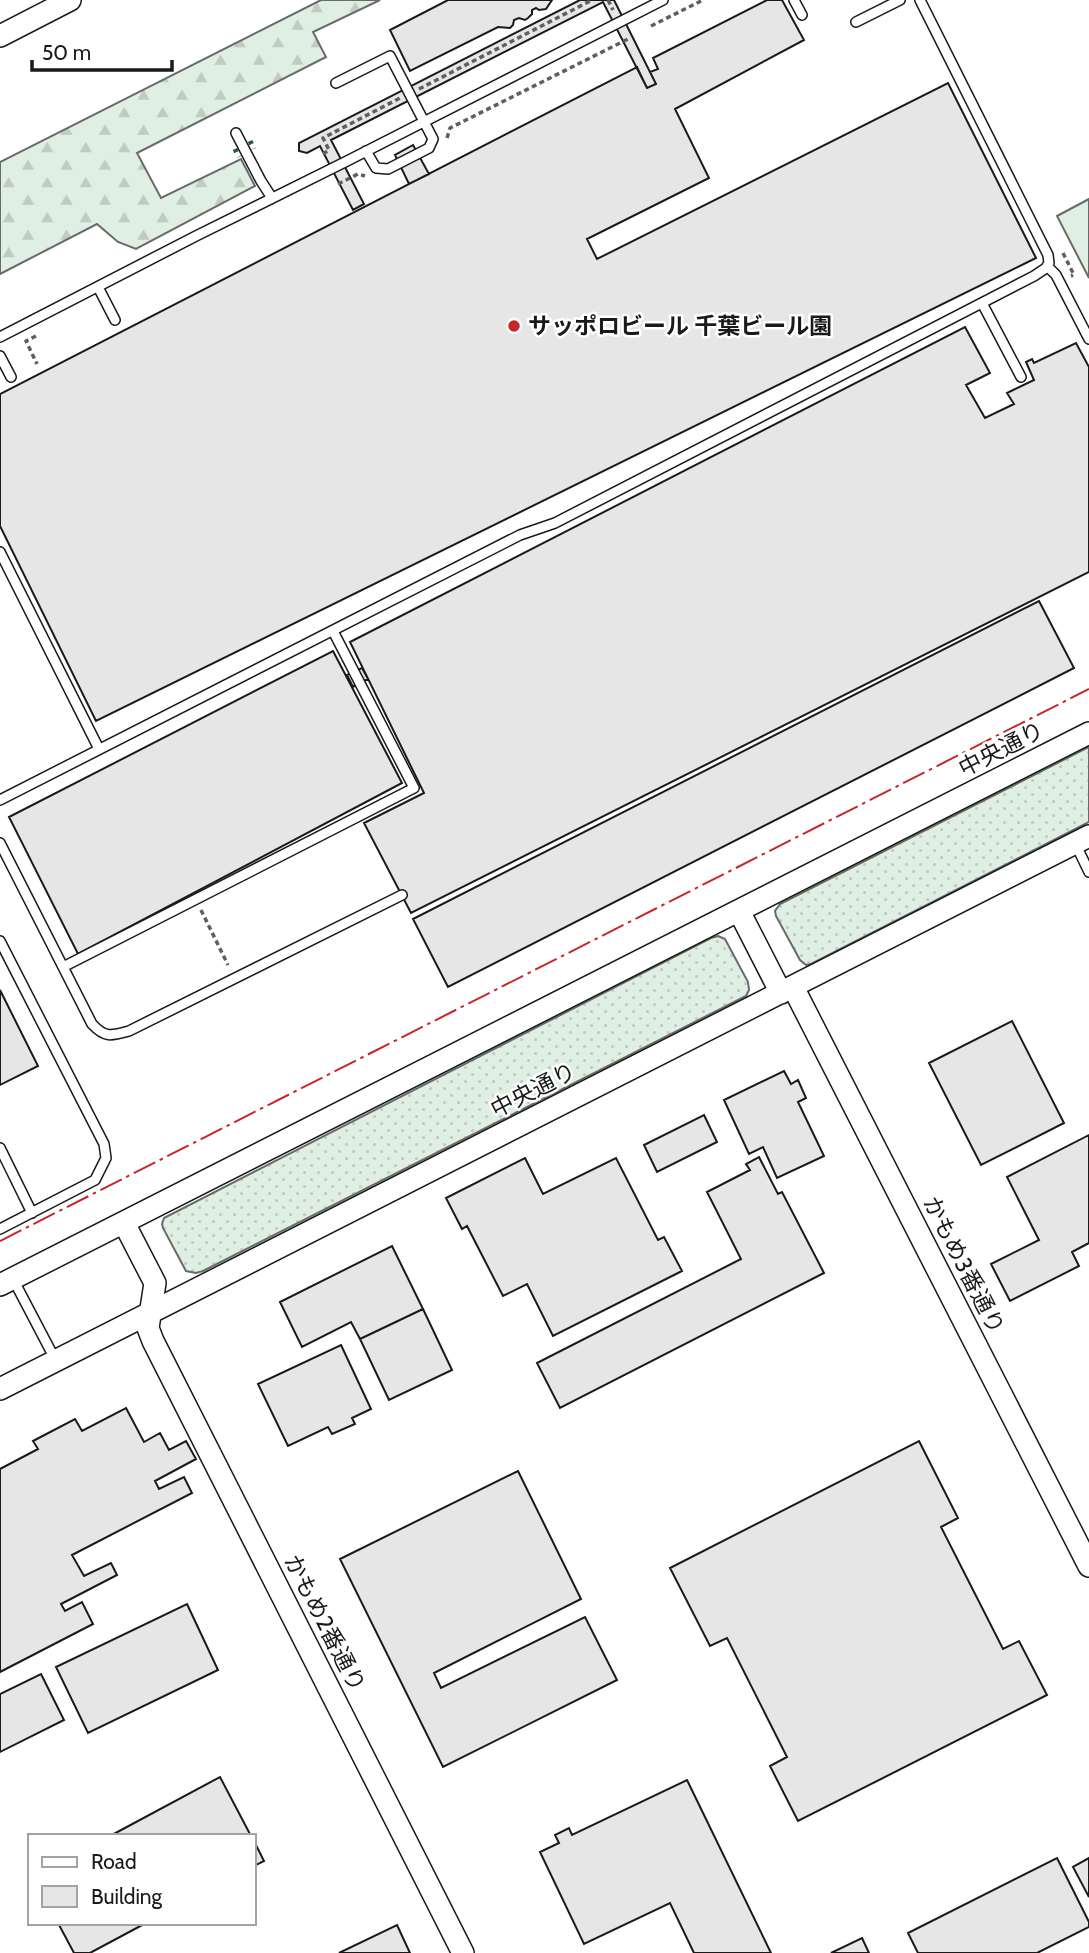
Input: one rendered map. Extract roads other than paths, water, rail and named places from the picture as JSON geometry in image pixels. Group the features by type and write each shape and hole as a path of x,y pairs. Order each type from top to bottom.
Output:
{"street":[{"path":"0,36 70,0"},
{"name":"中央通り","path":"6,1282 1089,733"},
{"name":"中央通り","path":"0,1389 1082,840"},
{"name":"かもめ3番通り","path":"738,911 787,990 1089,1566"},
{"name":"かもめ2番通り","path":"124,1223 155,1283 148,1328 153,1341 463,1953"}],"lane":[{"path":"0,337 663,0"},
{"path":"794,0 802,15"},
{"path":"856,22 900,0"},
{"path":"0,800 520,535 555,523 1047,267 1048,256 920,0"},
{"path":"336,83 390,56 433,139 429,148 388,169 376,168 366,151"},
{"path":"236,133 272,198"},
{"path":"1047,267 1056,275 1089,339"},
{"path":"98,286 115,320"},
{"path":"982,303 1021,377"},
{"path":"0,356 11,377"},
{"path":"0,552 100,749"},
{"path":"63,967 414,788 334,631"},
{"path":"1082,840 1089,872"},
{"path":"0,843 92,1024 99,1032 112,1036 129,1031 402,895"},
{"path":"0,941 104,1144 106,1158 95,1180 0,1229"},
{"path":"0,1148 32,1213"},
{"path":"6,1282 55,1361"}],"place":[{"name":"サッポロビール 千葉ビール園","path":"514,326"}]}
